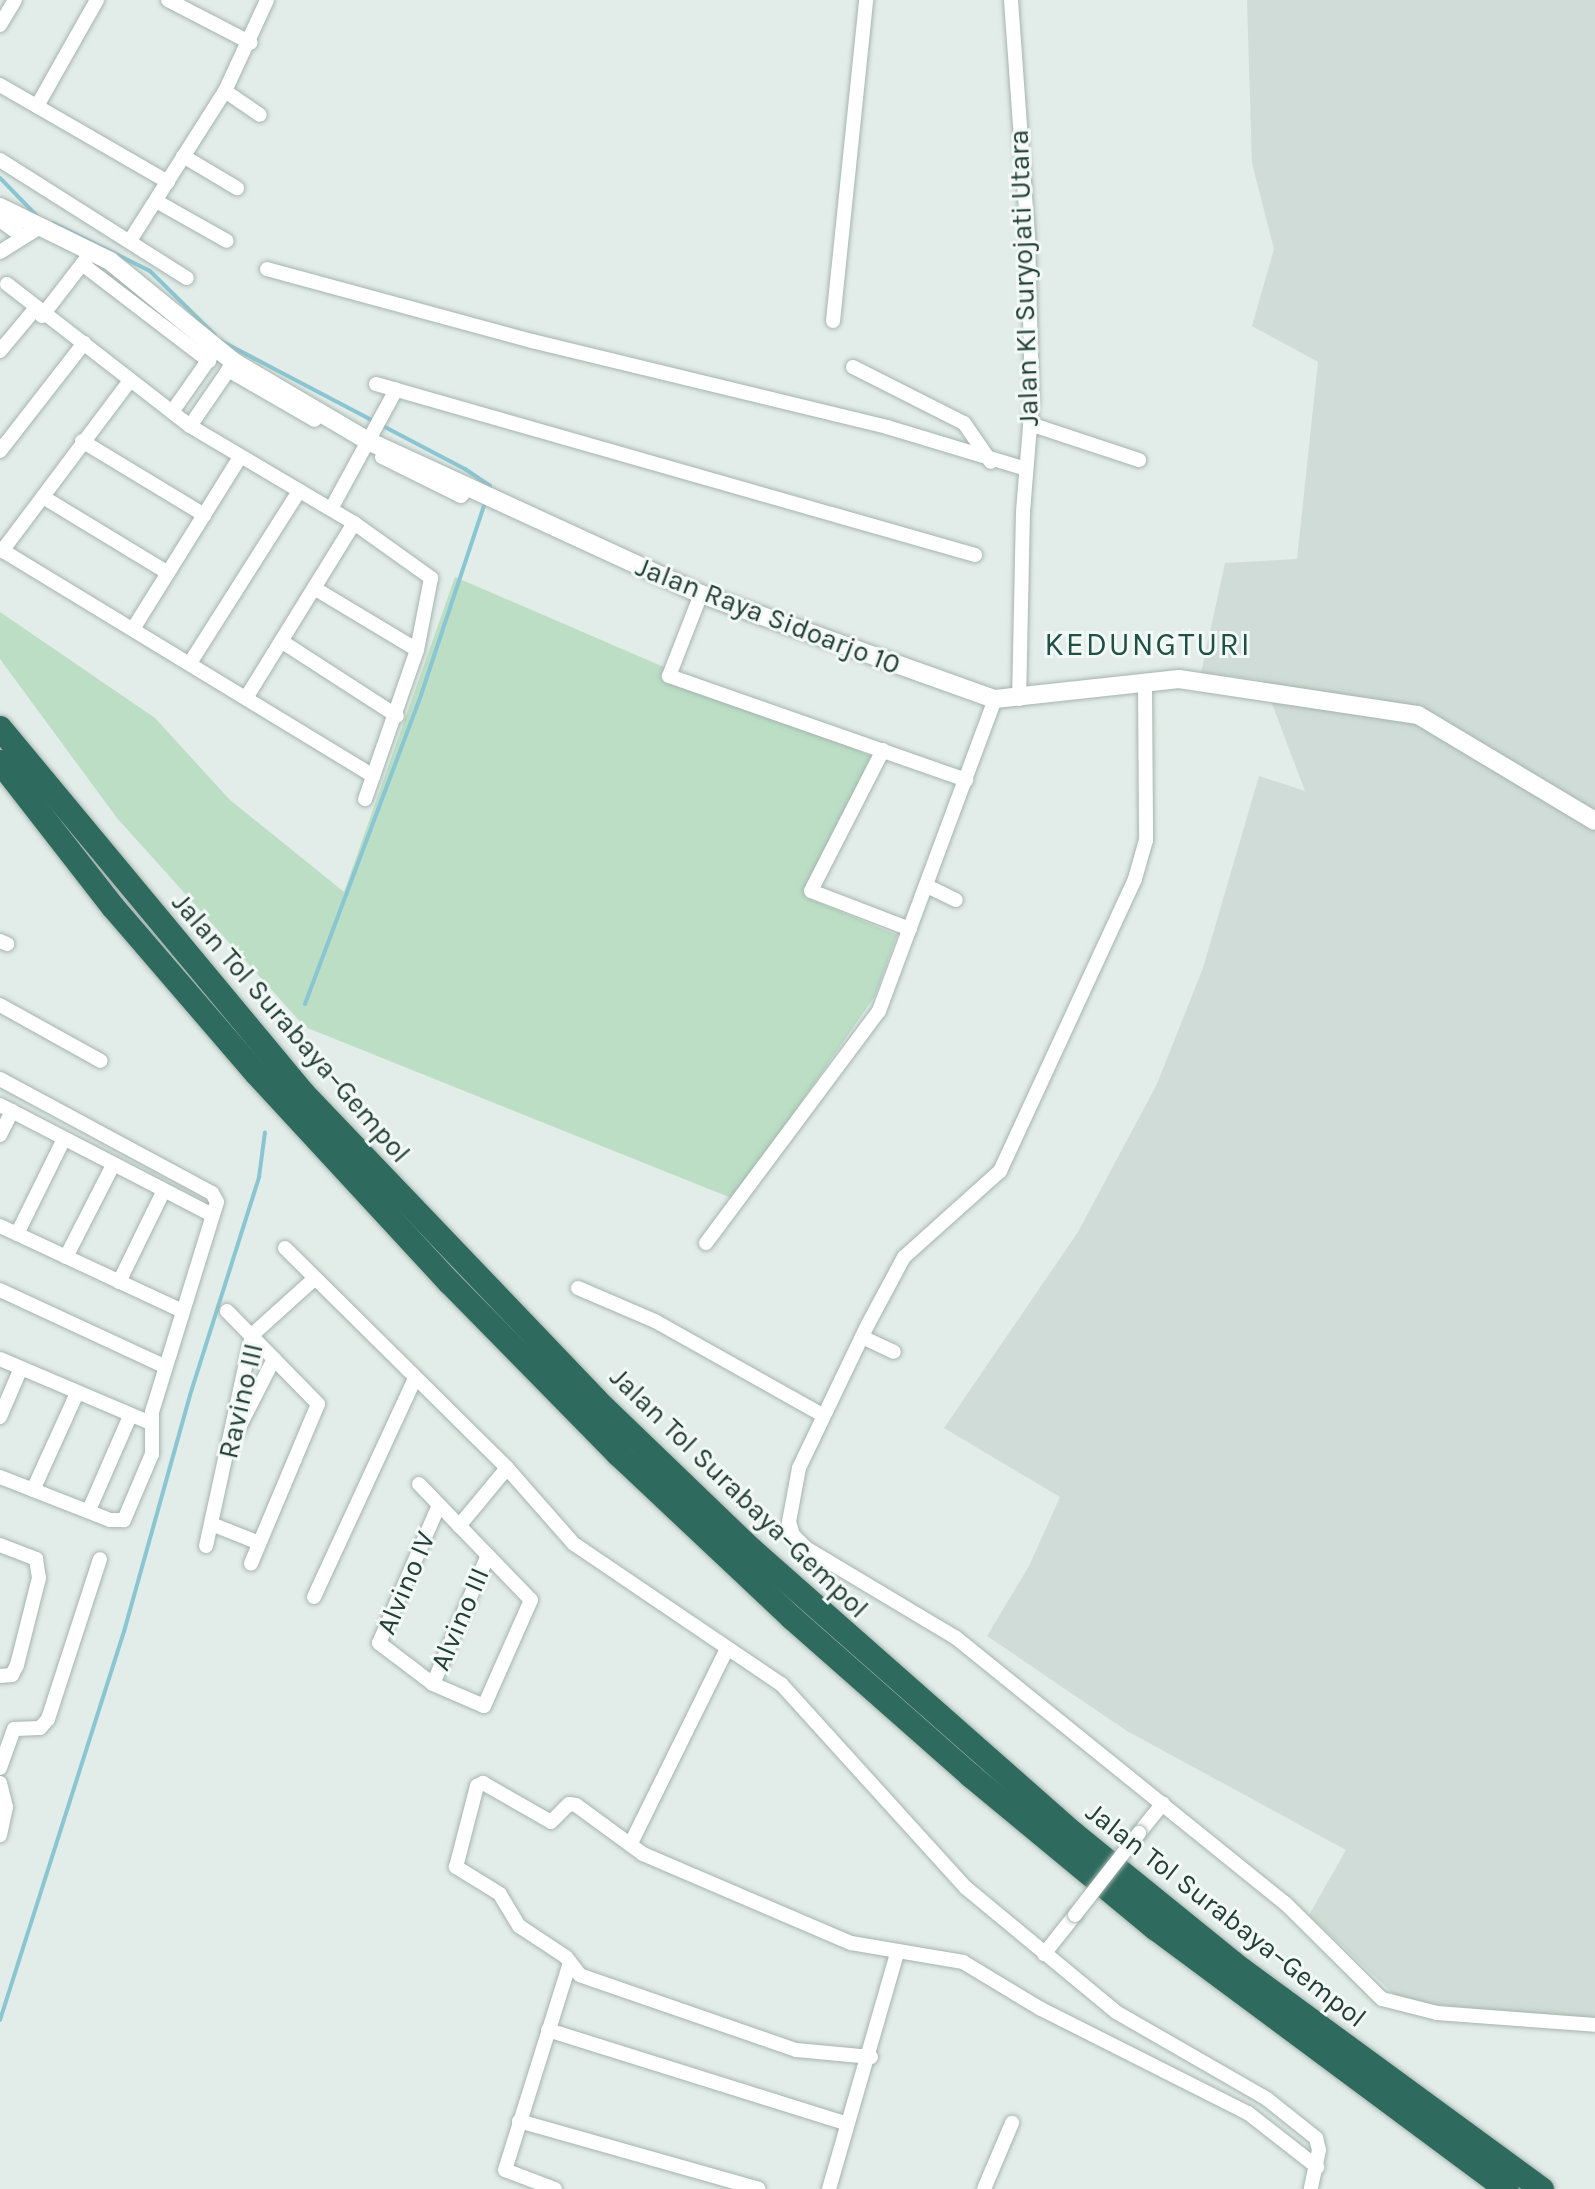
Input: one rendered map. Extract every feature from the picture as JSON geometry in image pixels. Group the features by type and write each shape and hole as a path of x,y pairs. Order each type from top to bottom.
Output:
{"highway":[{"name":"Jalan Tol Surabaya–Gempol","path":"0,728 304,1094 597,1401 752,1550 1074,1834 1241,1969 1542,2189"},
{"name":"Jalan Tol Surabaya–Gempol","path":"0,762 113,907 256,1073 450,1283 722,1552 971,1776 1155,1928 1507,2189"}],"street":[{"path":"0,25 15,0"},
{"path":"37,106 97,0"},
{"path":"168,0 198,7 251,43"},
{"path":"131,239 225,91 251,43 267,0"},
{"path":"833,321 866,0"},
{"name":"Jalan KI Suryojati Utara","path":"1011,0 1028,235 1030,424 1019,699"},
{"path":"0,85 168,182"},
{"path":"225,91 260,115"},
{"path":"183,156 237,188"},
{"path":"0,160 131,239 187,278"},
{"path":"156,201 227,241"},
{"name":"Jalan Raya Sidoarjo 10","path":"0,207 40,227 86,258 132,276 213,355 231,366 368,441 701,594 995,699 1201,680 1418,715 1595,821"},
{"path":"0,220 23,237"},
{"path":"0,252 40,227"},
{"path":"0,351 86,258"},
{"path":"267,269 532,341 887,427 991,462 1026,469"},
{"path":"7,284 38,312 84,343 129,382 190,426 239,459 354,523 433,581 397,716 365,799"},
{"path":"0,451 84,343"},
{"path":"172,412 213,355"},
{"path":"190,426 231,366"},
{"path":"853,367 964,423 991,462"},
{"path":"129,382 1,550 374,776"},
{"path":"376,384 975,555"},
{"path":"331,509 396,390"},
{"path":"1030,424 1139,460"},
{"path":"82,441 204,515"},
{"path":"133,629 239,459"},
{"path":"190,663 299,491"},
{"path":"43,497 168,573"},
{"path":"246,698 354,523"},
{"path":"314,588 417,650"},
{"path":"701,594 669,676 966,780"},
{"path":"281,641 397,716"},
{"path":"1145,685 1146,840 1113,931 1000,1171 904,1257 821,1414 795,1483 789,1522 793,1535 806,1548 955,1637 1285,1903 1387,2003 1437,2013 1595,2025"},
{"path":"706,1243 879,1011 995,699"},
{"path":"883,750 811,891 910,929"},
{"path":"927,886 956,900"},
{"path":"0,1005 101,1061"},
{"path":"0,1079 212,1193 217,1202 164,1366 151,1423 152,1454 124,1520 0,1477"},
{"path":"0,1135 6,1108 212,1215"},
{"path":"17,1234 64,1139"},
{"path":"66,1257 113,1165"},
{"path":"119,1282 163,1192"},
{"path":"0,1226 182,1311"},
{"path":"285,1248 507,1468 574,1544 781,1684 965,1887 1116,2012 1235,2079 1305,2129 1320,2144 1311,2189"},
{"name":"Ravino III","path":"206,1546 214,1525 252,1335 314,1279"},
{"path":"578,1288 655,1321 821,1414"},
{"path":"0,1290 164,1366"},
{"path":"227,1311 317,1400 318,1407 251,1563"},
{"path":"862,1337 894,1352"},
{"path":"0,1359 151,1423"},
{"path":"229,1446 274,1359"},
{"path":"0,1417 21,1368"},
{"path":"314,1597 415,1378"},
{"path":"33,1490 77,1393"},
{"path":"89,1510 130,1416"},
{"path":"459,1526 507,1468"},
{"path":"419,1484 529,1596 530,1611 487,1704 478,1706 433,1684"},
{"name":"Alvino IV","path":"433,1684 379,1640 439,1505"},
{"path":"214,1525 259,1543"},
{"path":"0,1545 36,1559 39,1578 17,1665 12,1675 0,1676"},
{"name":"Alvino III","path":"433,1684 488,1555"},
{"path":"0,1768 2,1751 14,1729 40,1728 48,1719 100,1559"},
{"path":"631,1843 727,1649"},
{"path":"0,1783 6,1807 0,1835"},
{"path":"871,2057 786,2047 580,1975 570,1963 519,1926 500,1894 456,1867 477,1786 483,1783 551,1822 574,1804 643,1854 718,1889 851,1943 897,1954 947,1958 974,1968 1041,2009 1248,2113 1317,2167"},
{"path":"1044,1954 1163,1803"},
{"path":"829,2189 871,2057 897,1954"},
{"path":"555,2189 508,2174 519,2121 570,1963"},
{"path":"548,2030 848,2124"},
{"path":"519,2121 759,2189"},
{"path":"984,2189 1012,2123"}],"shaded area":[{"path":"1247,0 1595,0 1595,2021 1401,2001 1309,1915 1346,1850 1127,1731 987,1636 1029,1566 1060,1497 944,1428 1078,1232 1157,1084 1203,968 1259,776 1305,791 1263,680 1201,673 1225,563 1297,559 1318,362 1252,326 1274,249 1252,163"}],"green space":[{"path":"455,577 875,758 805,897 897,935 875,996 734,1199 305,1027 117,818 0,659 0,612 155,718 230,800 344,892"}],"waterway":[{"path":"0,178 37,216"},
{"path":"53,223 150,271 215,335"},
{"path":"221,341 465,469 490,486 489,491"},
{"path":"305,1004 421,695 486,500"},
{"path":"0,2020 125,1628 190,1395 259,1177 265,1132"}],"district":[{"name":"KEDUNGTURI","path":"1148,645"}]}
